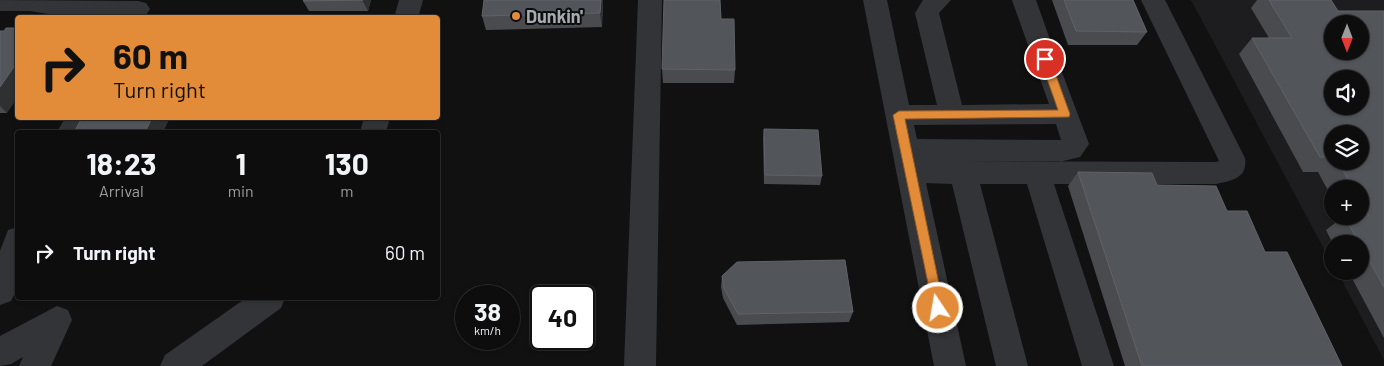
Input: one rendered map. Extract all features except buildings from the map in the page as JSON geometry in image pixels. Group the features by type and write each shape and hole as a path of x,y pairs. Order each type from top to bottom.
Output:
{"street":[{"path":"407,15 411,0"},
{"path":"640,366 650,0"},
{"path":"875,0 950,366"},
{"path":"939,0 933,4 927,13 952,115"},
{"path":"908,161 1058,151 1071,149 1076,144 1024,0"},
{"path":"908,161 963,172 1216,173 1226,171 1233,166 1232,158 1153,0"},
{"path":"0,3 30,3 61,13 138,9"},
{"path":"899,115 1065,114"},
{"path":"963,172 1012,366"},
{"path":"1037,173 1098,366"},
{"path":"6,279 15,249"},
{"path":"176,366 254,302"},
{"path":"0,353 57,320 35,366"}],"shaded area":[{"path":"1191,0 1384,0 1384,360 1342,280 1369,280 1369,235 1324,235 1324,249"}],"place":[{"name":"Dunkin'","path":"516,16"}],"route":[{"path":"938,308 899,115 1065,114 1045,59"}]}
